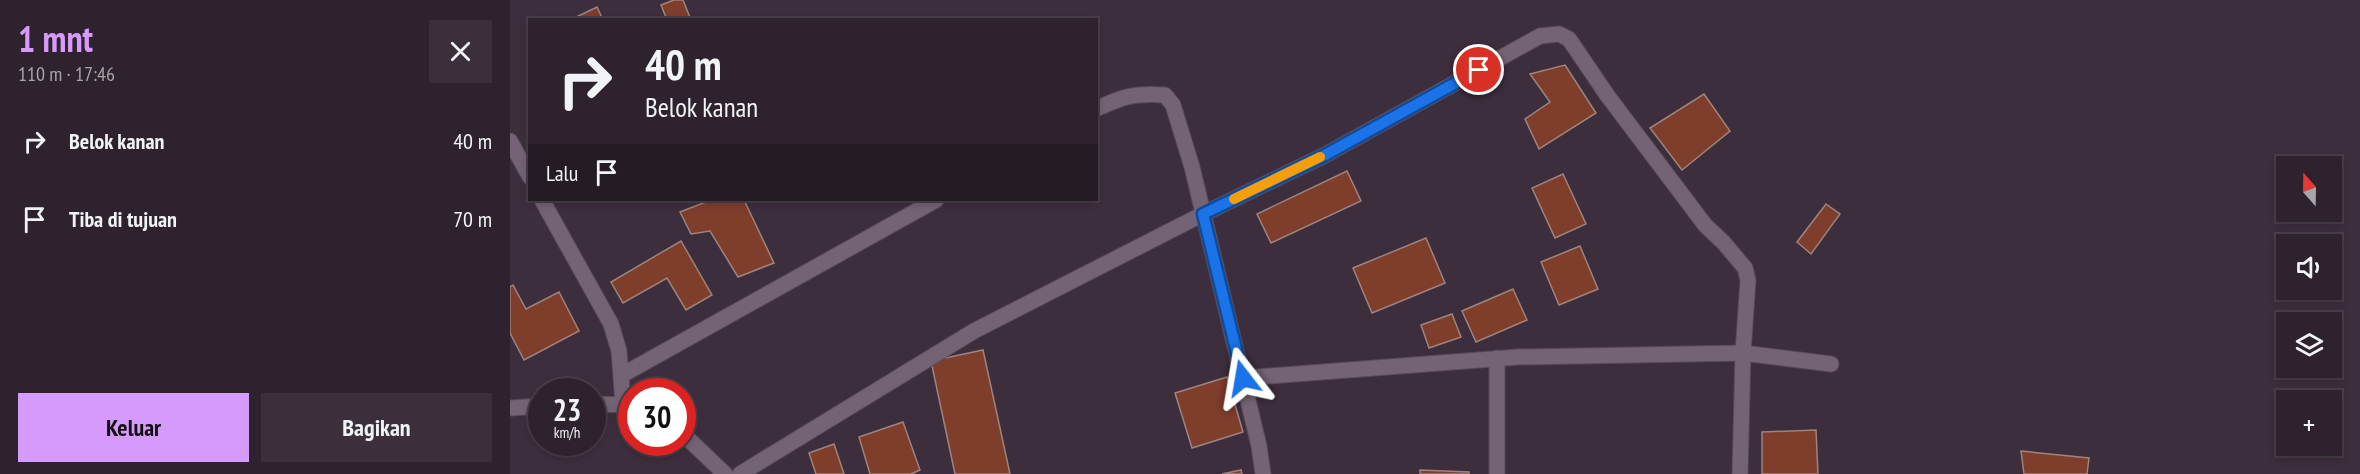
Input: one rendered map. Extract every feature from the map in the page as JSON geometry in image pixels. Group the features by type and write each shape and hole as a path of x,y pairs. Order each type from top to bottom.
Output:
{"street":[{"path":"740,474 974,331 1203,214 1325,155 1540,36 1559,34 1569,39 1607,95 1705,225 1745,268 1749,280 1743,353 1740,474"},
{"path":"1098,109 1140,93 1165,95 1173,105 1203,214 1243,378 1263,474"},
{"path":"510,141 528,173"},
{"path":"543,201 611,324 619,351 623,378"},
{"path":"622,375 934,201"},
{"path":"1243,378 1497,358 1743,353 1831,363"},
{"path":"1497,358 1497,474"},
{"path":"510,408 528,407"},
{"path":"696,446 725,474"}],"building":[{"path":"674,0 683,0 690,18 666,18 661,5"},
{"path":"597,7 602,18 574,18"},
{"path":"1565,65 1596,113 1539,149 1525,119 1550,102 1530,74"},
{"path":"1704,94 1730,131 1682,170 1650,128"},
{"path":"1347,171 1361,201 1271,243 1257,214"},
{"path":"1563,174 1586,224 1555,238 1532,188"},
{"path":"708,201 744,201 774,263 738,277 710,231 691,234 680,212"},
{"path":"1826,204 1840,214 1811,254 1797,242"},
{"path":"1426,238 1445,283 1372,313 1353,268"},
{"path":"681,241 712,295 686,310 667,278 623,303 611,282"},
{"path":"1580,246 1598,289 1559,305 1541,262"},
{"path":"513,285 526,309 559,292 579,331 524,360 510,333 510,287"},
{"path":"1513,289 1527,320 1476,342 1462,311"},
{"path":"1452,314 1461,337 1429,348 1421,325"},
{"path":"983,350 1010,474 955,474 931,361"},
{"path":"1227,377 1243,432 1192,448 1175,393"},
{"path":"903,422 920,470 911,474 870,474 859,437"},
{"path":"1816,430 1818,474 1762,474 1762,432"},
{"path":"834,444 844,474 816,474 809,453"},
{"path":"2021,451 2089,458 2087,474 2024,474"},
{"path":"1241,470 1242,474 1222,474"},
{"path":"1420,470 1469,472 1469,474 1420,474"}],"slow traffic":[{"path":"1234,199 1320,157"}],"route":[{"path":"1243,378 1203,214 1325,155 1479,70"}]}
